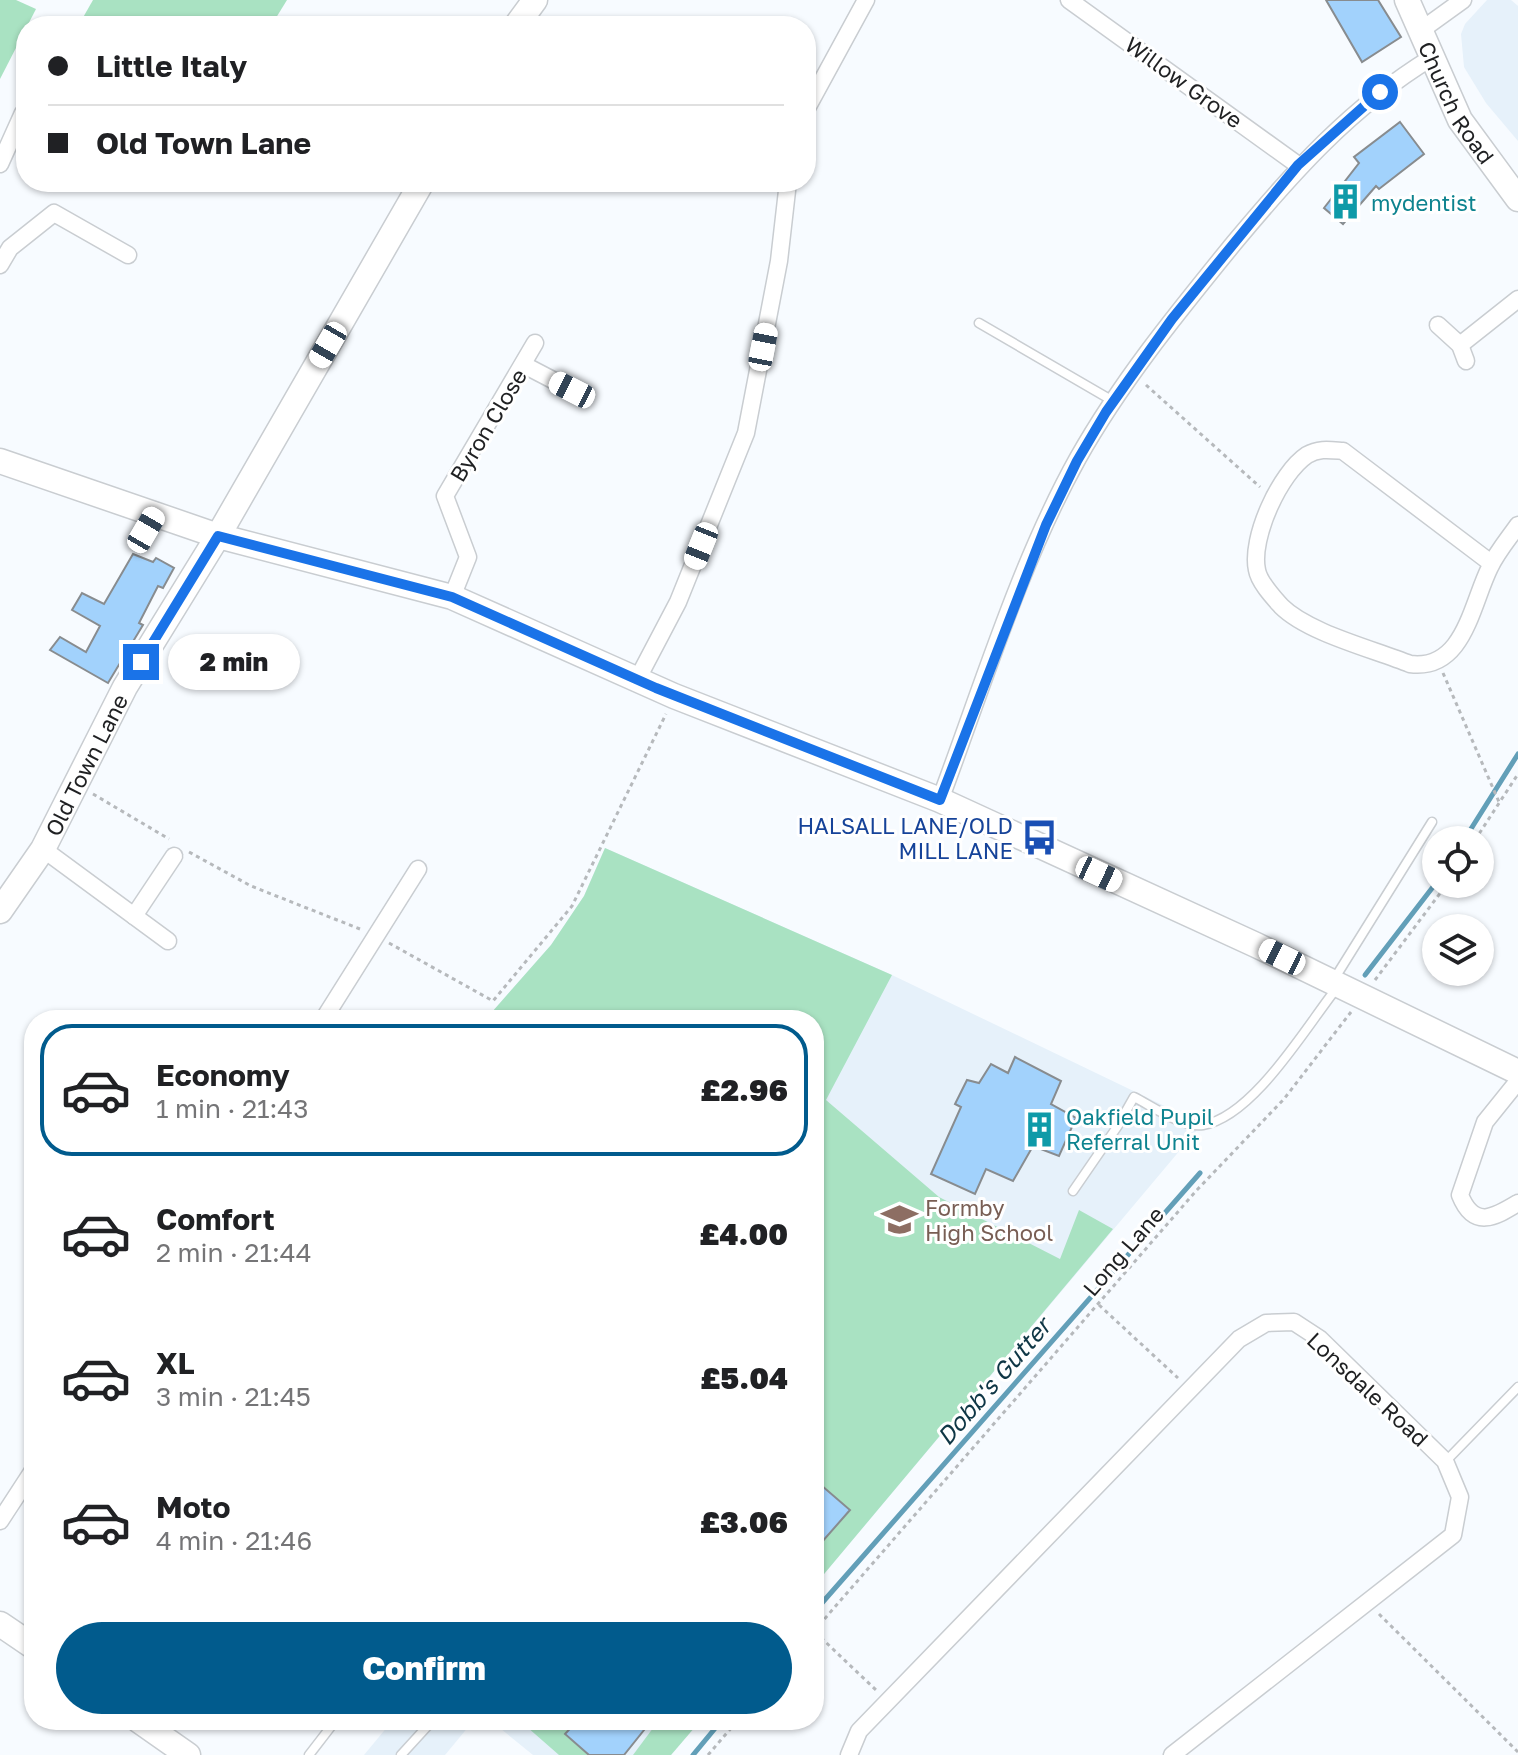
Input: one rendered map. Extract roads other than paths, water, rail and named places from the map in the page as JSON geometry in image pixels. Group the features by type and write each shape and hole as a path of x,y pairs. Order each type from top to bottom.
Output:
{"street":[{"path":"816,92 866,0"},
{"name":"Willow Grove","path":"1069,0 1298,165"},
{"name":"Church Road","path":"1407,0 1460,120 1518,199"},
{"path":"1420,31 1463,0"},
{"path":"940,800 1046,525 1077,461 1132,372 1298,165 1380,92 1431,58"},
{"path":"0,164 16,129"},
{"name":"Old Town Lane","path":"0,911 43,849 125,687 218,536 416,192"},
{"path":"637,680 678,602 746,433 779,261 787,192"},
{"path":"0,265 5,243 54,213 128,255"},
{"path":"1438,325 1463,353 1518,299"},
{"name":"Byron Close","path":"452,597 468,557 445,496 535,343"},
{"path":"524,365 572,390"},
{"path":"1491,563 1343,451 1324,449 1307,455 1293,468 1262,520 1256,548 1257,572 1281,606 1298,620 1410,664 1438,663 1458,643 1491,563 1518,525"},
{"path":"0,461 218,536 452,597 674,696 940,800 1518,1072"},
{"path":"43,849 168,941"},
{"path":"134,916 179,850"},
{"path":"329,1010 418,869"},
{"path":"1518,1081 1485,1122 1460,1195 1477,1216 1486,1219 1518,1203"},
{"name":"Lonsdale Road","path":"849,1755 859,1731 1239,1339 1266,1323 1294,1322 1320,1339 1445,1461 1460,1497 1453,1535 1172,1755"},
{"path":"0,1521 24,1484"},
{"path":"0,1624 24,1640"},
{"path":"152,1730 188,1755"}],"lane":[{"path":"979,323 1113,401"},
{"path":"137,545 155,514"},
{"path":"1073,1191 1134,1097 1201,1125 1225,1117 1269,1077 1336,984 1432,822"},
{"path":"1445,1461 1518,1387"},
{"path":"309,1755 328,1730"},
{"path":"401,1755 424,1730"}],"waterway":[{"name":"Dobb's Gutter","path":"1473,826 1518,754"},
{"name":"Dobb's Gutter","path":"1365,975 1424,898"},
{"name":"Dobb's Gutter","path":"824,1601 1200,1173"},
{"name":"Dobb's Gutter","path":"693,1755 714,1730"}],"place":[{"name":"mydentist","path":"1345,202"},
{"name":"HALSALL LANE/OLD MILL LANE","path":"1039,838"},
{"name":"Oakfield Pupil Referral Unit","path":"1040,1129"},
{"name":"Formby High School","path":"899,1220"}]}
